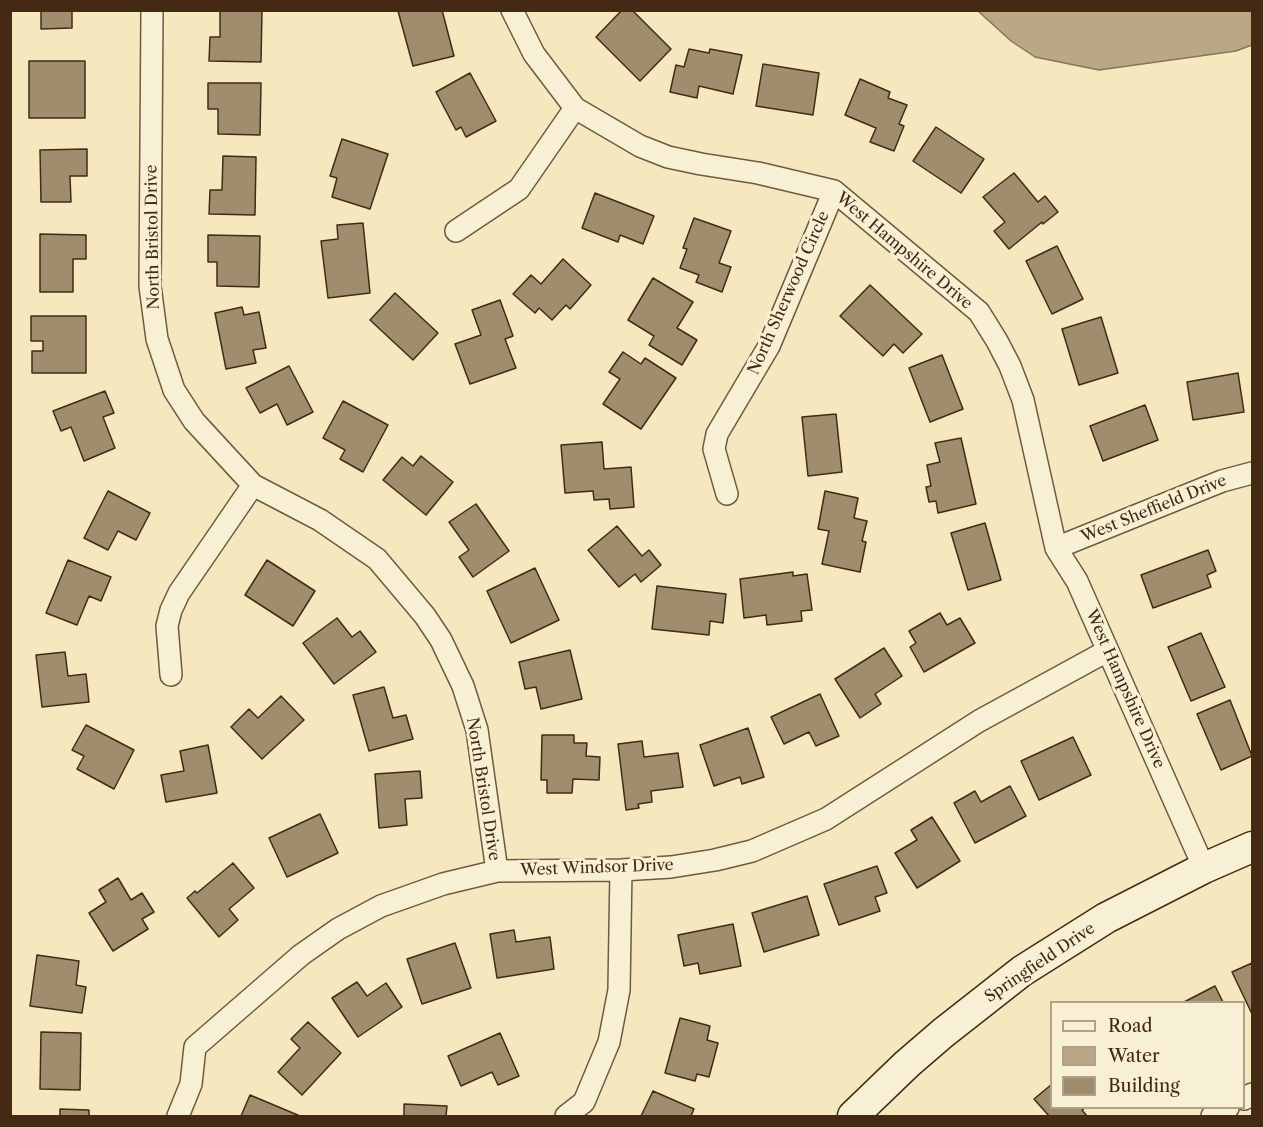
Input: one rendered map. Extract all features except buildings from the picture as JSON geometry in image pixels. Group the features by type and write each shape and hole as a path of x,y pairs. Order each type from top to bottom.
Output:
{"street":[{"name":"North Bristol Drive","path":"152,10 150,286 157,339 174,390 194,421 253,485 320,520 376,559 409,596 441,640 463,686 477,730 497,871"},
{"name":"West Hampshire Drive","path":"512,10 534,54 575,108 640,146 668,157 758,172 834,191 979,312 1010,366 1029,421 1056,548 1077,581 1204,868"},
{"path":"456,231 519,189 575,108"},
{"name":"North Sherwood Circle","path":"727,494 714,449 717,434 769,346 834,191"},
{"name":"West Sheffield Drive","path":"1056,548 1222,481 1252,473"},
{"path":"171,675 167,626 171,610 179,593 253,485"},
{"name":"West Windsor Drive","path":"178,1116 191,1084 195,1047 301,955 338,929 381,906 442,884 497,871 621,870 671,867 715,860 752,850 826,819 980,722 1107,651"},
{"name":"Springfield Drive","path":"853,1116 934,1041 1022,971 1106,918 1204,868 1252,847"},
{"path":"566,1116 584,1102 609,1042 619,990 621,870"}],"water":[{"path":"978,11 1252,11 1252,45 1236,51 1099,70 1035,57 1011,41"}]}
